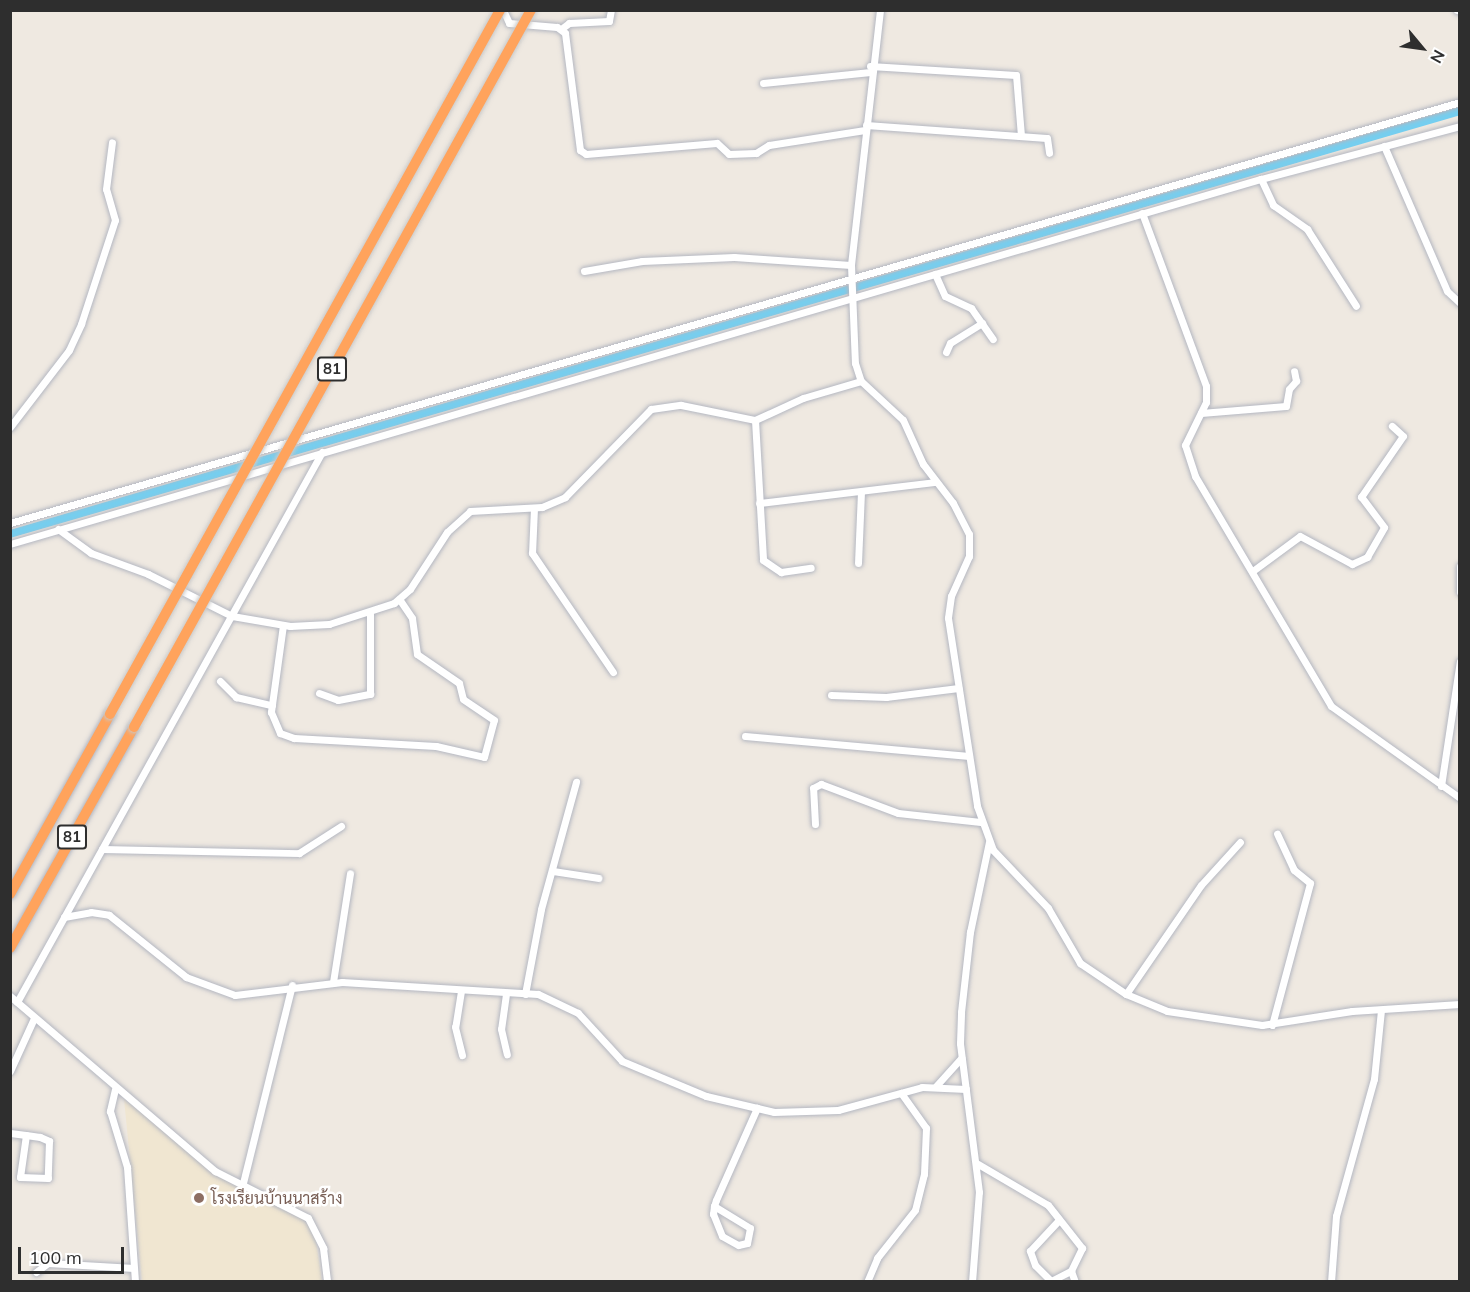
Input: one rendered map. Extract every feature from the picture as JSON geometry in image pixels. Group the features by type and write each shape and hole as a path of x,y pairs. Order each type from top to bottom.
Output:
{"highway":[{"name":"81","path":"10,894 501,10"},
{"name":"81","path":"10,948 531,10"}],"street":[{"path":"501,10 509,23 561,29 569,23 609,21 611,10"},
{"path":"880,10 870,69 851,265 855,363 861,381 903,420 935,482 966,523 971,545 948,606 969,756 981,822 989,842 1048,908 1080,963 1126,994 1177,1013 1272,1025 1381,1010 1460,1004"},
{"path":"561,29 580,150 586,154 717,143 729,154 756,153 769,145 865,127 1047,138 1048,153"},
{"path":"762,83 870,69 1016,75 1021,136"},
{"path":"10,524 852,276 1460,102"},
{"path":"10,544 1142,213 1460,126"},
{"path":"10,428 69,350 81,324 115,220 106,182 112,142"},
{"path":"1384,146 1447,291 1460,303"},
{"path":"1261,179 1273,205 1307,230 1356,306"},
{"path":"1142,213 1202,371 1206,402 1188,434 1187,460 1254,570 1331,706 1460,798"},
{"path":"585,271 642,261 734,257 851,265"},
{"path":"935,274 945,296 971,308 993,339"},
{"path":"946,352 950,343 982,323"},
{"path":"1201,413 1286,406 1288,389 1296,381 1294,370"},
{"path":"58,529 91,553 148,574 232,615 283,625 329,624 370,614 399,599 463,516 482,508 534,508 552,504 577,488 625,430 651,409 681,405 755,420 803,398 861,381"},
{"path":"755,420 763,560 771,569 793,573 811,568"},
{"path":"1254,570 1300,536 1352,564 1367,557 1384,527 1361,497 1403,436 1392,426"},
{"path":"17,1002 322,452"},
{"path":"759,503 935,482"},
{"path":"858,563 861,492"},
{"path":"534,508 532,553 613,672"},
{"path":"1460,566 1460,592"},
{"path":"283,625 272,705 273,723 288,737 436,746 484,757 494,720 463,699 459,683 417,654 412,618 399,599"},
{"path":"319,693 338,700 370,694 370,614"},
{"path":"1441,786 1460,661"},
{"path":"220,681 236,697 272,705"},
{"path":"831,695 886,697 958,688"},
{"path":"745,736 969,756"},
{"path":"525,994 576,782"},
{"path":"815,824 813,788 821,784 898,813 981,822"},
{"path":"102,849 299,853 341,826"},
{"path":"1272,1025 1310,883 1294,870 1277,834"},
{"path":"972,1281 980,1218 978,1164 961,1058 970,932 989,842"},
{"path":"1126,994 1201,885 1240,842"},
{"path":"553,871 598,878"},
{"path":"333,982 350,873"},
{"path":"64,917 92,912 109,915 174,968 214,991 235,995 292,985 333,982 525,994 567,1004 611,1054 630,1065 706,1096 757,1108 787,1113 838,1110 936,1086 966,1089"},
{"path":"242,1187 292,985"},
{"path":"460,991 455,1027 462,1055"},
{"path":"506,994 501,1029 507,1054"},
{"path":"10,996 115,1089 215,1171 242,1187 308,1218 323,1248 327,1281"},
{"path":"1331,1281 1336,1216 1374,1078 1381,1010"},
{"path":"10,1071 34,1018"},
{"path":"936,1086 961,1058"},
{"path":"115,1089 110,1111 127,1167 135,1281"},
{"path":"867,1281 877,1258 915,1210 924,1174 926,1128 902,1093"},
{"path":"714,1206 750,1228 747,1243 738,1245 722,1236 713,1220 714,1206 757,1108"},
{"path":"10,1133 26,1135 49,1141 48,1178 20,1177 26,1135"},
{"path":"978,1164 1048,1205 1057,1222 1082,1248 1071,1271 1050,1281 1035,1265 1030,1251 1057,1222"},
{"path":"36,1272 48,1263 134,1268"},
{"path":"1071,1271 1076,1281"}],"shaded area":[{"name":"โรงเรียนบ้านนาสร้าง","path":"124,1099 223,1179 302,1216 315,1235 322,1281 142,1281"}],"waterway":[{"path":"10,534 1460,111"}],"place":[{"name":"โรงเรียนบ้านนาสร้าง","path":"199,1198"}]}
